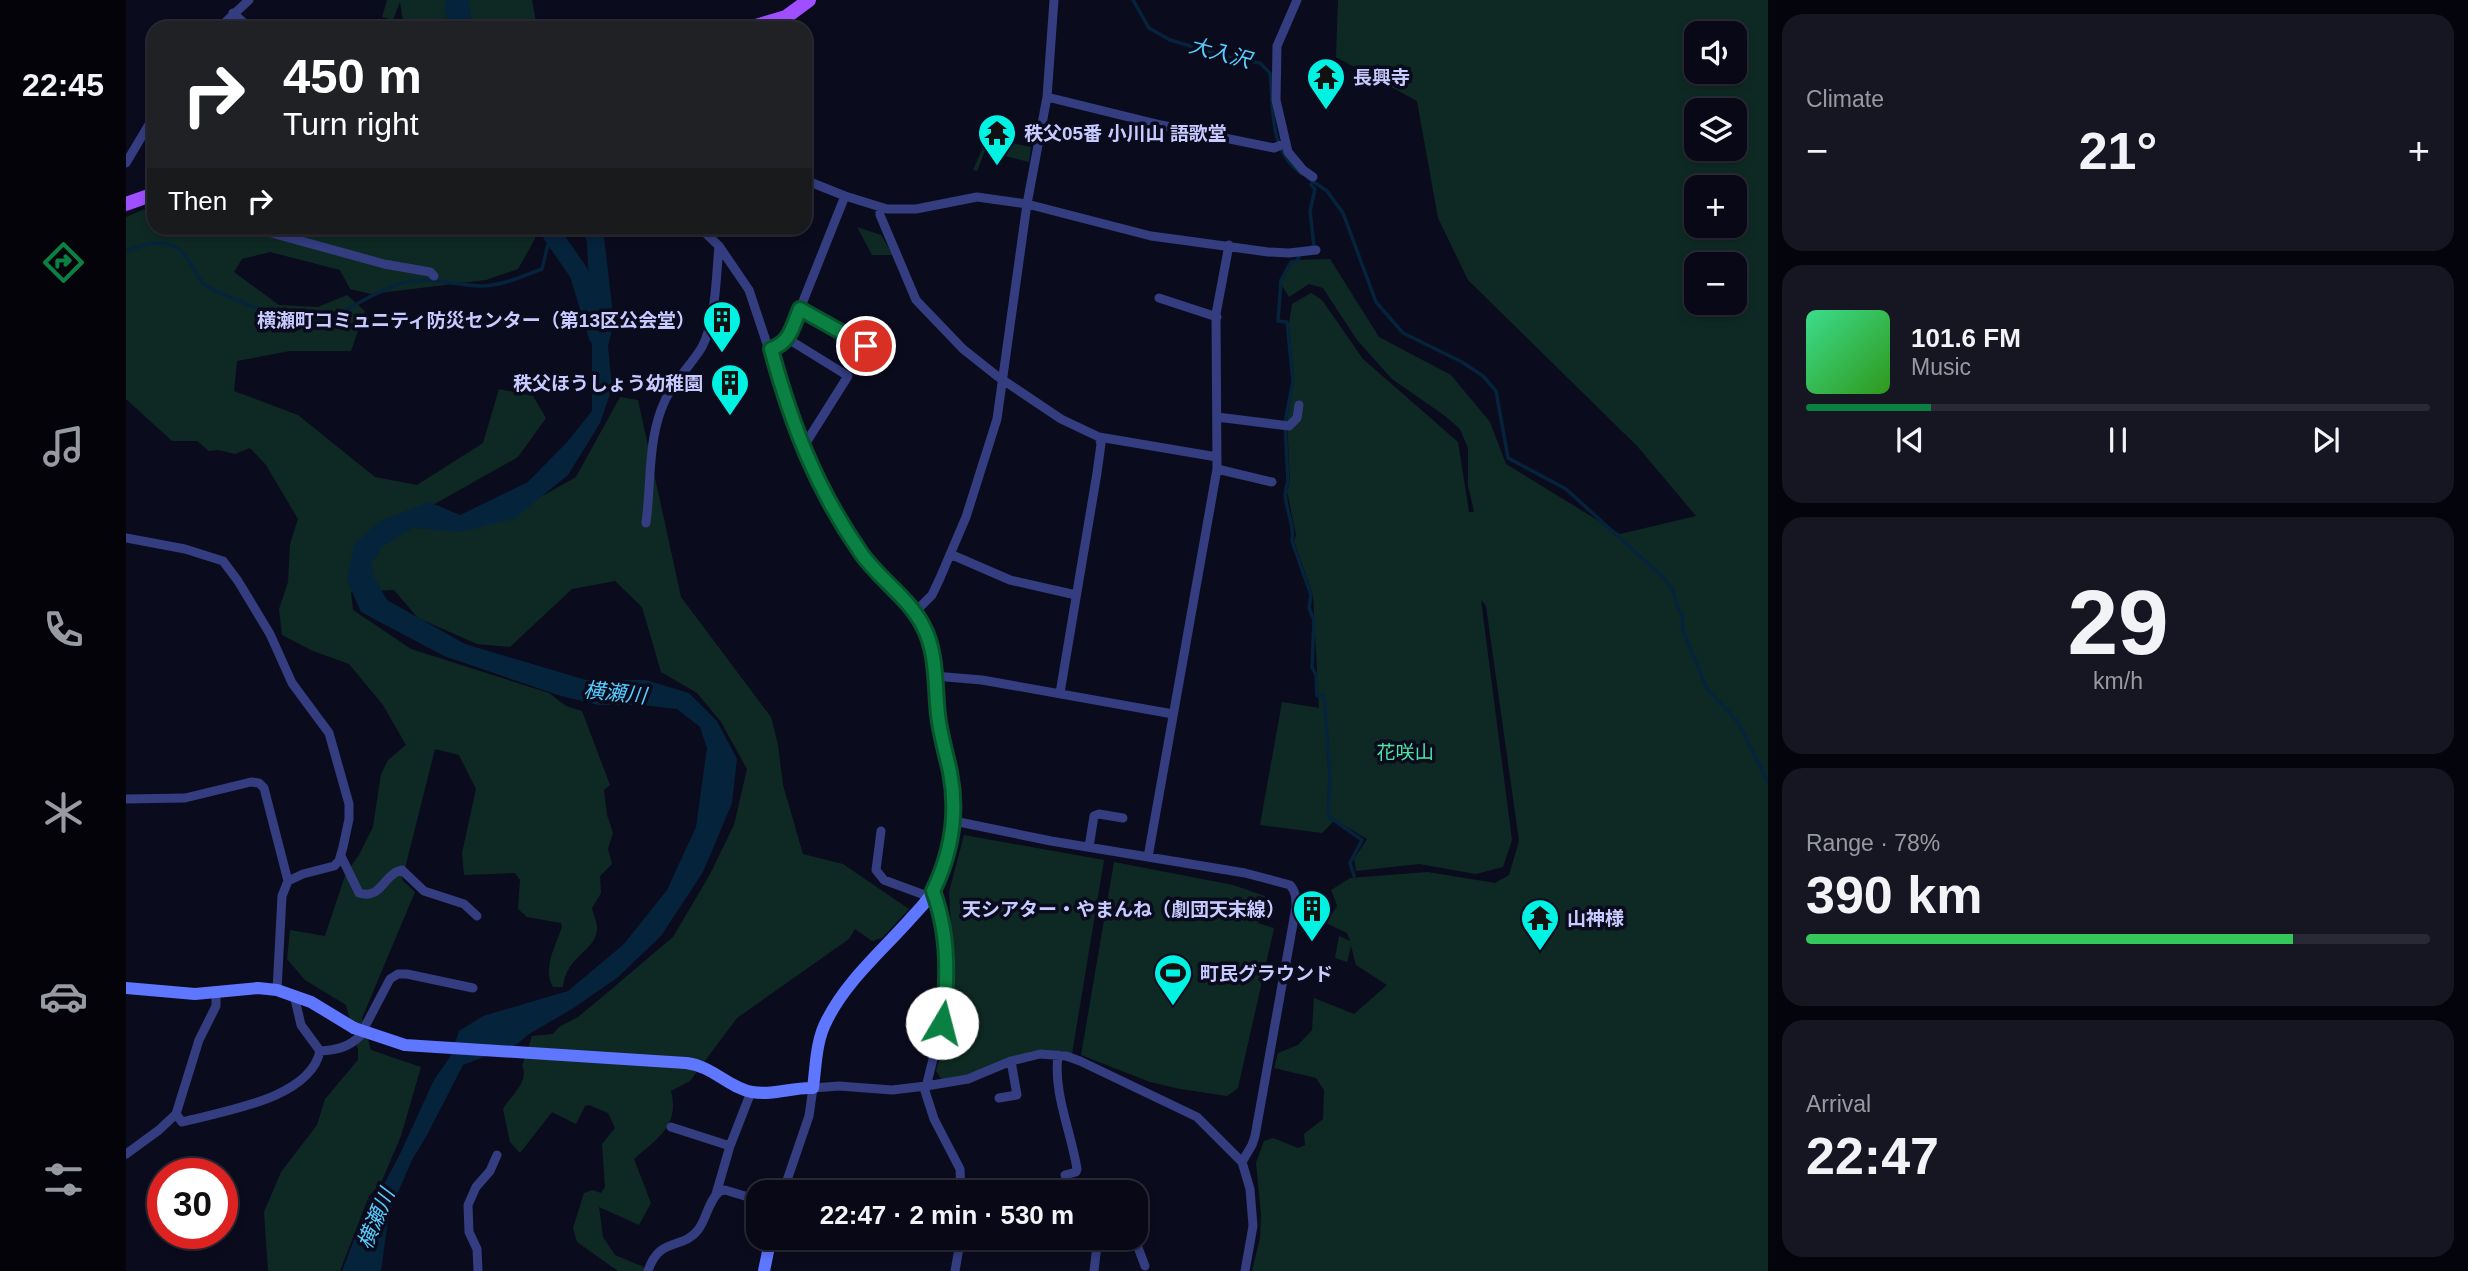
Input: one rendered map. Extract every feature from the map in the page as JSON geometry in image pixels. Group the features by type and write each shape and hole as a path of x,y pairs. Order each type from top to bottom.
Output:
{"main road":[{"path":"773,21 786,17 809,0"},
{"path":"126,204 147,196"}],"street":[{"path":"226,21 249,0"},
{"path":"915,612 932,595 966,517 993,437 1027,204 1047,97 1054,0"},
{"path":"1297,0 1277,46 1276,100 1281,145 1312,177"},
{"path":"233,13 242,21"},
{"path":"1047,97 1161,125 1281,145"},
{"path":"126,163 147,128"},
{"path":"812,183 880,207 916,209 977,197 1027,204 1151,236 1279,253 1316,250"},
{"path":"771,349 782,346 788,339 845,196"},
{"path":"880,207 880,215 916,300 974,360 1061,419 1099,437 1217,457"},
{"path":"279,235 384,264 430,272 434,276"},
{"path":"707,235 719,246 749,290 771,349 802,449 832,507 863,556 915,612 928,637 938,721 952,785 954,821 946,857 931,894 849,985 821,1034 807,1122 787,1180"},
{"path":"646,523 659,413 668,392 700,350 711,328 719,246"},
{"path":"1148,857 1217,469 1217,317 1229,246"},
{"path":"1159,298 1217,317"},
{"path":"800,309 866,346"},
{"path":"788,339 848,376 802,449"},
{"path":"1217,417 1289,426 1297,418 1299,405"},
{"path":"1060,693 1101,444 1099,437"},
{"path":"1217,469 1272,482"},
{"path":"126,538 185,549 223,561 270,634 292,683 325,726 333,742 350,810 341,856 334,866 288,881"},
{"path":"950,554 1010,580 1076,595"},
{"path":"934,676 973,678 1173,714"},
{"path":"126,799 172,799 258,783 266,793 288,881 282,896 277,990"},
{"path":"1090,847 1094,816 1099,814 1123,818"},
{"path":"954,821 964,825 1245,873 1290,885 1296,897 1255,1136 1242,1162"},
{"path":"881,831 876,870 884,880 931,894 942,916 947,982 942,1023 925,1091 929,1107 960,1169 960,1180"},
{"path":"341,856 359,893 378,892 392,874 402,870 424,891 464,904 477,916"},
{"path":"320,1051 346,1046 355,1041 390,979 398,974 473,988"},
{"path":"126,988 216,993 258,988 277,990 320,1007 354,1028 405,1045 686,1063 706,1067 751,1092 771,1093 839,1086 892,1090 926,1086 968,1079 1011,1061 1040,1054 1058,1055 1080,1061 1197,1117 1242,1162 1250,1189 1253,1226 1245,1271"},
{"path":"126,1154 176,1114 199,1040 216,1006 216,993"},
{"path":"294,995 301,1025 320,1051"},
{"path":"176,1114 182,1122 286,1091 309,1073 320,1051"},
{"path":"1058,1055 1057,1086 1070,1130 1077,1169 1076,1172 1065,1175"},
{"path":"999,1098 1017,1095 1011,1061"},
{"path":"648,1271 659,1251 692,1236 698,1230 716,1194 730,1146 751,1092"},
{"path":"671,1127 730,1146"},
{"path":"478,1271 477,1249 468,1232 468,1205 476,1187 490,1171 497,1155"},
{"path":"716,1194 725,1190 746,1196"},
{"path":"764,1271 769,1250"},
{"path":"955,1271 959,1250"},
{"path":"1094,1271 1096,1250"},
{"path":"1139,1250 1145,1266"}],"green space":[{"path":"387,0 532,0 536,21 403,21 400,2 393,20 382,17"},
{"name":"花咲山","path":"1338,0 1768,0 1768,1271 1252,1271 1260,1238 1261,1214 1256,1163 1264,1141 1273,1138 1298,1148 1305,1145 1304,1134 1323,1119 1324,1090 1316,1078 1274,1068 1278,1053 1298,1045 1312,1030 1314,998 1354,1014 1387,985 1356,965 1351,946 1347,962 1335,958 1339,936 1350,941 1347,933 1326,923 1337,906 1331,890 1350,878 1428,872 1495,883 1509,875 1519,841 1486,606 1481,600 1512,840 1503,867 1476,874 1419,864 1356,871 1354,859 1367,839 1335,820 1322,833 1260,825 1282,702 1319,708 1313,595 1294,541 1296,535 1287,491 1290,482 1287,421 1294,381 1289,324 1292,304 1311,293 1322,300 1363,359 1458,442 1469,512 1474,512 1468,485 1468,448 1460,429 1392,379 1357,340 1323,288 1309,284 1289,297 1279,281 1293,260 1330,259 1379,337 1451,375 1490,422 1506,464 1620,534 1696,516 1638,447 1468,280 1438,218 1417,101 1336,57"},
{"path":"987,138 1031,147 1029,162 985,151 977,171 973,170"},
{"path":"147,208 147,235 535,235 518,269 486,280 371,294 350,289 340,270 270,252 242,259 234,272 279,305 318,307 347,295 365,311 351,351 290,351 237,361 234,391 298,415 375,477 417,485 483,443 499,389 533,396 546,418 518,457 431,506 454,525 530,503 576,477 620,397 638,400 681,597 771,717 783,785 803,854 843,864 909,909 882,938 872,941 855,929 849,939 737,1018 690,1081 671,1091 673,1103 669,1123 658,1138 634,1159 651,1203 639,1225 599,1207 603,1237 615,1255 653,1271 618,1271 577,1242 573,1228 584,1193 593,1190 601,1193 605,1187 602,1144 615,1128 608,1113 589,1105 585,1106 576,1124 552,1112 520,1153 510,1142 503,1109 524,1077 522,1066 532,1036 553,1034 559,1027 578,1017 673,937 709,876 734,825 747,769 721,722 697,693 661,672 642,607 615,581 572,589 510,647 477,644 418,618 394,590 351,592 353,610 411,649 549,693 566,706 582,711 610,785 604,790 607,815 613,833 608,849 612,864 600,876 601,893 592,908 597,928 595,937 569,968 563,987 553,987 549,965 561,923 527,917 518,909 520,880 515,873 464,875 462,853 476,789 459,755 435,749 402,880 415,892 362,1018 371,1050 421,1067 401,1136 381,1183 369,1196 340,1271 268,1271 264,1212 281,1172 317,1125 325,1099 358,1060 358,1050 346,1005 305,980 287,959 290,930 325,936 346,873 373,827 381,774 388,760 406,745 383,705 349,664 313,651 282,635 279,609 288,582 290,544 298,519 266,465 250,448 235,454 209,451 197,441 172,441 126,399 126,217"},
{"path":"857,227 881,235 893,255 872,255"},
{"path":"964,835 1104,860 1072,1054 1032,1051 974,1074 942,1080 936,1071 955,997 949,892"},
{"name":"町民グラウンド","path":"1114,862 1233,885 1265,896 1258,923 1274,928 1238,1088 1227,1096 1150,1082 1081,1055"}],"water":[{"path":"446,0 469,0 472,21 448,21 444,9"},
{"name":"横瀬川","path":"585,235 604,235 614,323 608,346 612,388 600,423 568,475 514,519 461,532 412,528 382,547 371,564 374,577 387,600 465,644 586,680 646,680 689,693 717,721 737,759 732,803 703,872 661,936 617,978 572,1009 529,1034 516,1045 463,1065 412,1160 389,1213 381,1271 342,1271 370,1198 383,1186 434,1080 450,1057 459,1031 483,1016 568,991 624,944 667,890 696,827 707,748 700,727 677,709 643,705 599,705 561,696 444,656 361,612 347,580 354,545 378,522 429,502 460,515 528,482 567,442 592,411"}],"waterway":[{"name":"大入沢","path":"1133,0 1149,28 1170,40 1235,59 1260,63 1270,73 1278,141 1283,153 1302,174"},
{"path":"1308,178 1327,191 1343,213 1376,302 1403,333 1462,362 1483,376 1496,391 1508,458 1566,489 1665,579 1673,590 1682,614 1683,631 1707,689 1738,722 1768,782"},
{"path":"1311,247 1314,246 1310,211 1315,189 1311,185 1312,182"},
{"path":"126,251 147,244 172,245 186,257 204,284 269,313 309,322 331,316 383,290 407,282 425,280 489,286 512,280 542,269 550,235"},
{"path":"553,235 579,273 598,336"},
{"path":"1300,254 1297,261 1291,262 1281,280 1278,321 1287,322 1293,381 1285,423 1288,482 1285,496 1292,526 1292,541 1311,595 1309,608 1314,620 1312,667 1316,675 1317,696 1324,695 1330,778 1328,816 1362,840 1350,863 1354,876"}],"place":[{"name":"長興寺","path":"1326,111"},
{"name":"秩父05番 小川山 語歌堂","path":"997,167"},
{"name":"横瀬町コミュニティ防災センター（第13区公会堂）","path":"722,354"},
{"name":"秩父ほうしょう幼稚園","path":"730,417"},
{"name":"天シアター・やまんね（劇団天末線）","path":"1312,943"},
{"name":"山神様","path":"1540,952"},
{"name":"町民グラウンド","path":"1173,1007"}],"route":[{"path":"866,346 800,309 788,339 782,346 771,349 783,395 802,449 824,494 863,556 915,612 928,637 938,721 950,772 954,806 949,848 933,891 942,916 947,971 942,1023"}]}
